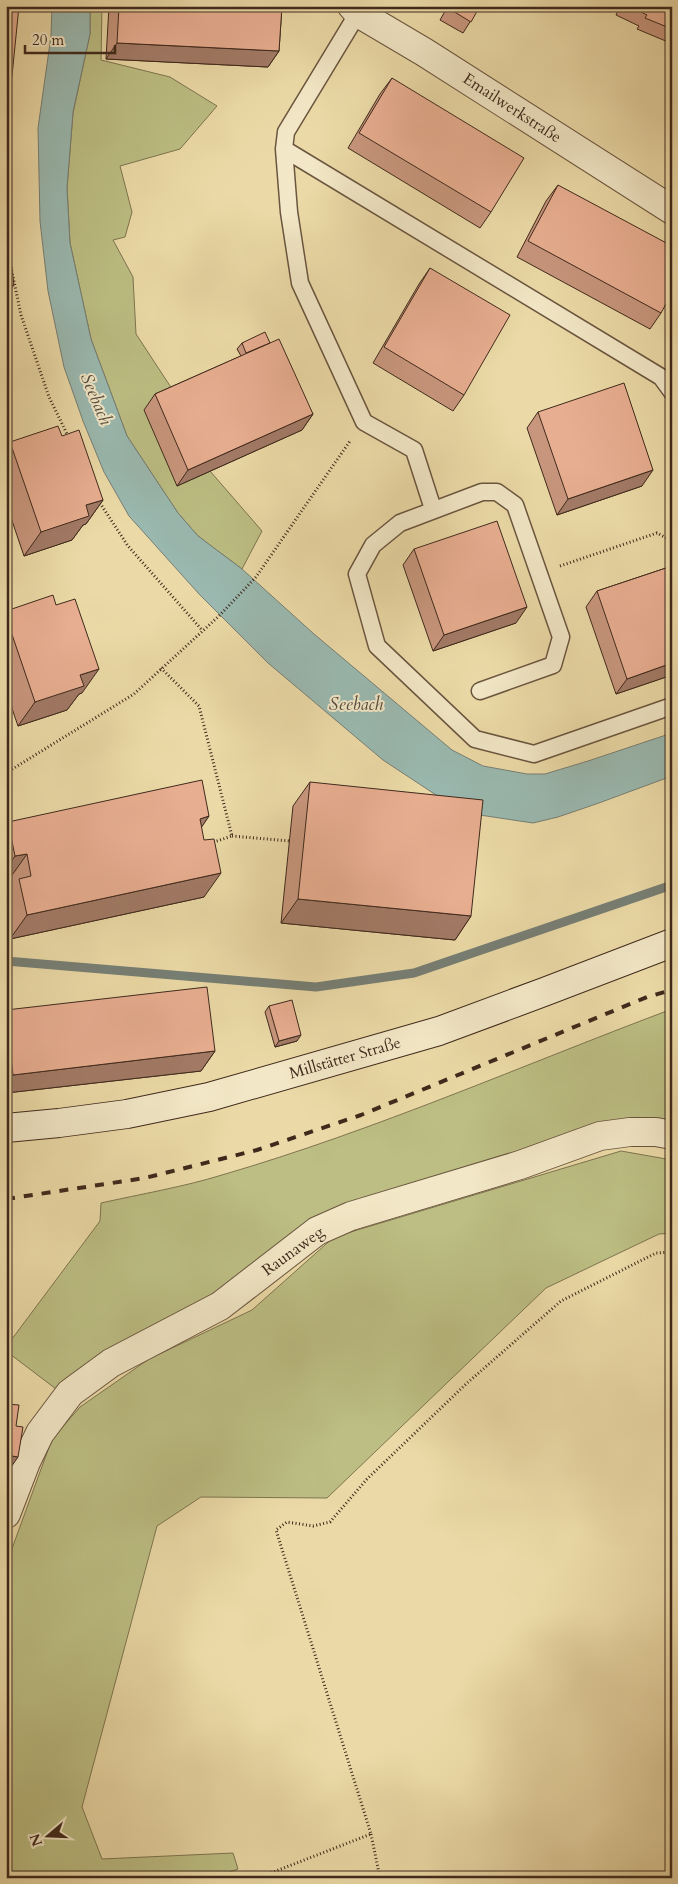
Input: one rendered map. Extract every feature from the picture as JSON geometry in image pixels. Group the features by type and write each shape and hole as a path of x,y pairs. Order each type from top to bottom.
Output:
{"street":[{"name":"Emailwerkstraße","path":"355,10 672,210"},
{"name":"Millstätter Straße","path":"6,1128 127,1114 218,1095 439,1031 672,943"},
{"name":"Raunaweg","path":"6,1514 26,1462 40,1433 70,1393 112,1363 220,1306 316,1231 351,1216 520,1165 600,1136 630,1132 656,1132 672,1135"}],"lane":[{"path":"355,10 286,132 284,149 289,212 300,283 364,422 414,450 433,509"},
{"path":"284,149 661,377 672,392"},
{"path":"480,692 553,665 561,637 515,505 497,492 482,492 400,523 373,545 357,574 377,646 475,739 534,754 672,706"}],"path":[{"path":"10,260 21,315 49,397 70,440"},
{"path":"6,773 134,694 219,616 256,577 364,422"},
{"path":"98,500 128,546 202,630"},
{"path":"539,573 657,533 672,541"},
{"path":"161,668 199,706 232,836"},
{"path":"203,846 232,836 290,841"},
{"path":"380,1878 371,1834 276,1530 287,1522 313,1526 330,1522 368,1479 466,1384 561,1301 656,1253 672,1252"},
{"path":"258,1878 371,1834"}],"green space":[{"path":"90,6 102,6 101,60 170,77 217,106 180,149 120,166 132,212 125,237 113,240 133,277 136,334 176,395 177,485 210,471 262,531 242,569 198,536 178,513 127,436 91,339 70,243 67,188 73,113 90,34"},
{"path":"672,1009 672,1127 589,1127 534,1145 464,1173 386,1195 60,1392 6,1351 6,1347 100,1221 101,1203 207,1179 336,1138"},
{"path":"621,1151 672,1160 672,1233 659,1234 546,1288 327,1498 201,1497 157,1526 82,1807 102,1859 233,1853 238,1869 214,1878 6,1878 6,1565 52,1439 80,1407 149,1359 252,1310 334,1237"}],"water":[{"name":"Seebach","path":"52,6 90,6 90,34 73,112 67,188 70,243 91,339 127,436 178,513 198,536 242,569 314,634 452,750 483,766 527,774 545,774 672,733 672,776 558,817 533,823 473,814 436,795 383,760 268,663 199,594 129,516 104,472 83,421 64,367 48,291 40,221 38,128 51,36"}],"building":[{"path":"6,6 19,6 12,76 6,76"},
{"path":"119,6 282,6 279,51 117,43"},
{"path":"449,6 480,6 471,22 448,8"},
{"path":"629,6 672,6 672,29 645,18 647,15"},
{"path":"392,78 524,158 491,212 359,133"},
{"path":"558,185 672,246 672,293 661,313 528,241"},
{"path":"6,222 14,285 6,285"},
{"path":"430,268 510,315 464,395 384,347"},
{"path":"265,332 270,343 246,353 242,343"},
{"path":"279,339 313,414 188,470 155,394"},
{"path":"624,383 653,470 568,499 538,412"},
{"path":"58,426 62,436 79,430 103,500 86,505 89,516 41,532 10,442"},
{"path":"497,521 527,607 444,635 414,549"},
{"path":"672,566 672,663 627,679 597,591"},
{"path":"53,595 56,605 75,599 99,669 80,675 84,686 35,702 6,617 6,611"},
{"path":"202,780 209,816 200,819 204,840 214,839 221,873 27,915 19,879 31,876 27,854 15,856 8,822"},
{"path":"310,782 483,800 471,916 298,899"},
{"path":"207,987 215,1051 13,1075 6,1010"},
{"path":"292,1000 301,1035 279,1041 269,1006"},
{"path":"6,1044 10,1078 6,1078"},
{"path":"6,1404 19,1405 16,1426 23,1427 18,1457 6,1455"}],"waterway":[{"path":"6,961 316,987 414,973 672,885"}],"railway":[{"path":"6,1199 145,1178 257,1150 361,1115 647,997 672,990"}]}
